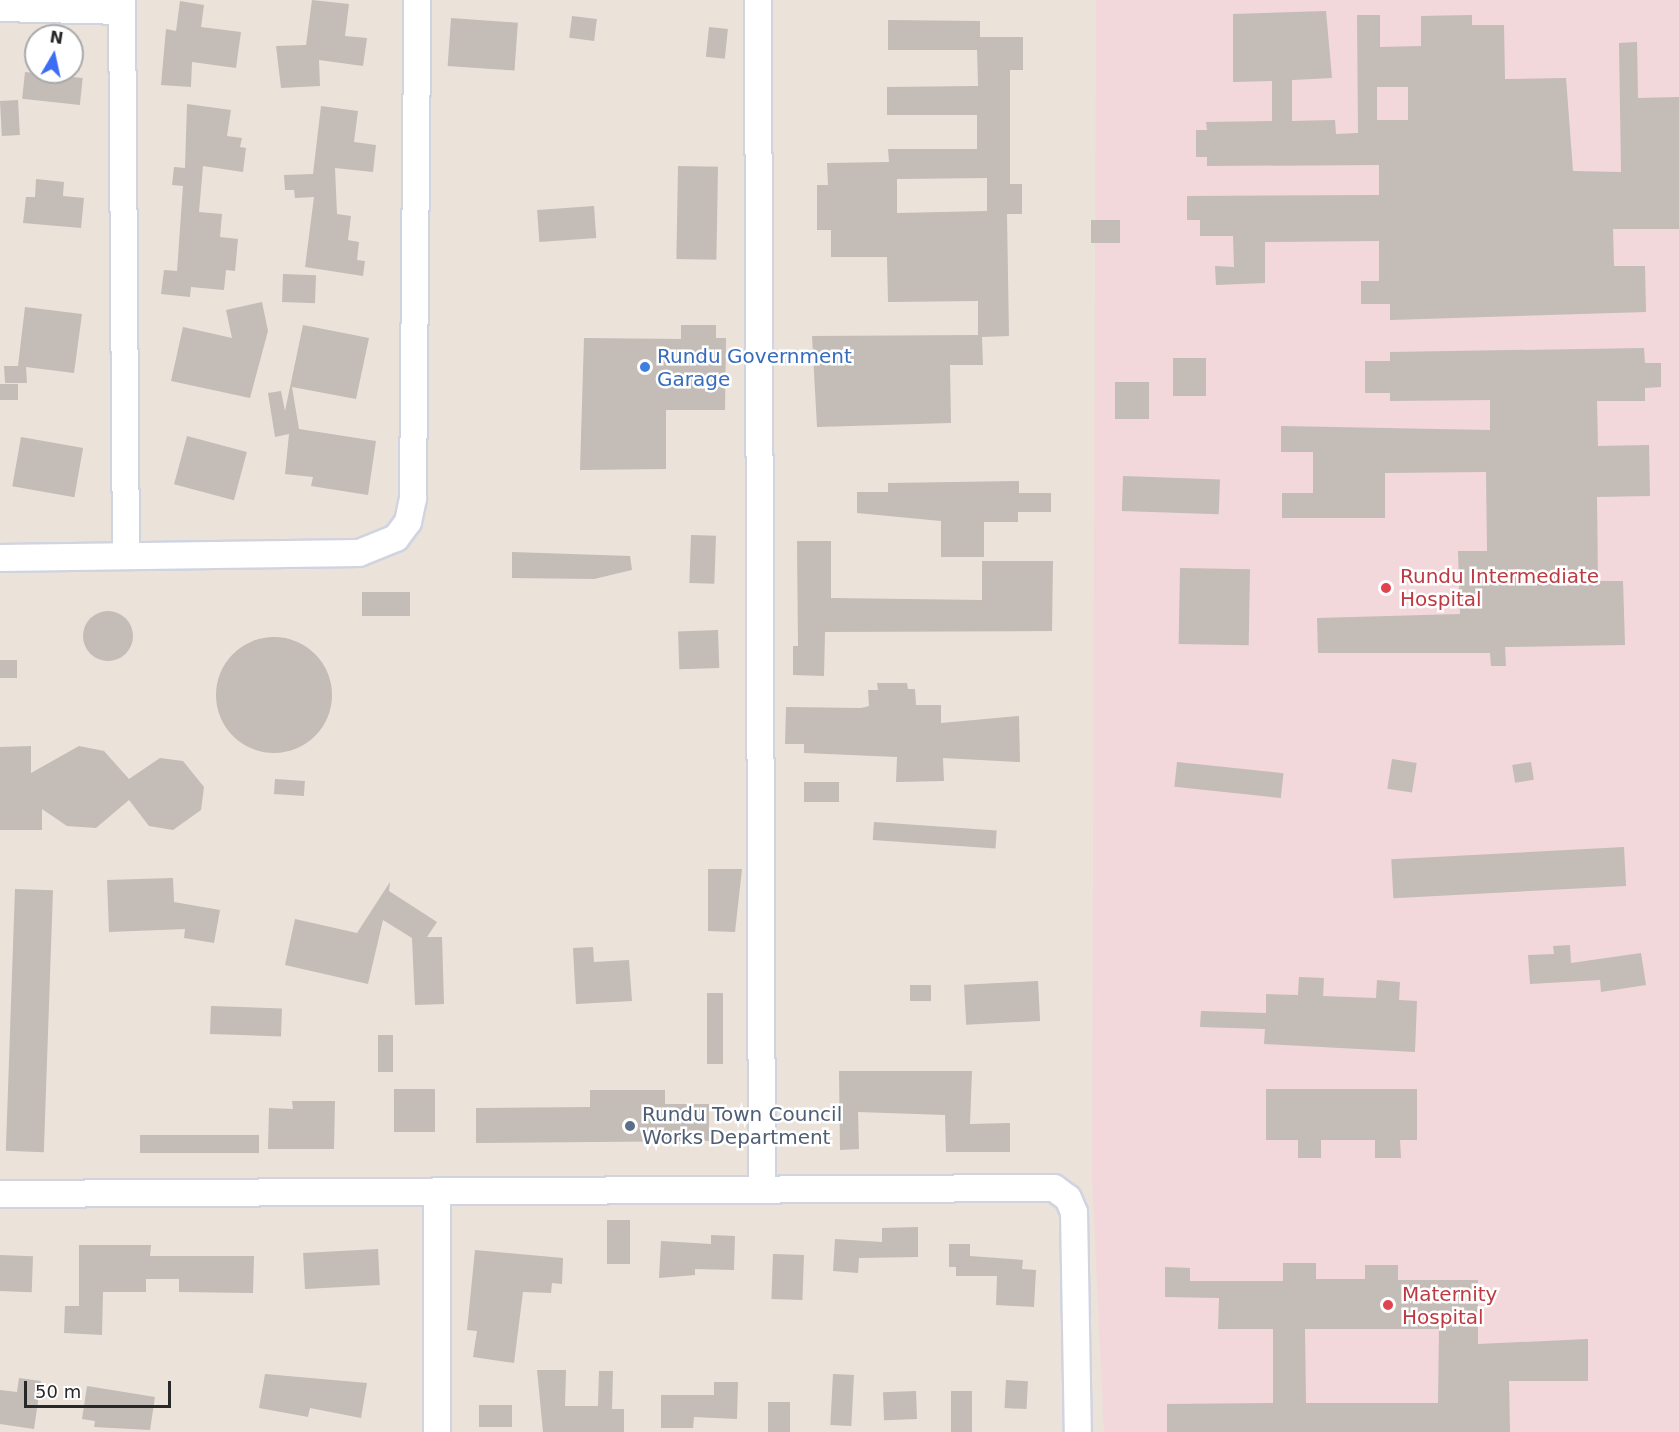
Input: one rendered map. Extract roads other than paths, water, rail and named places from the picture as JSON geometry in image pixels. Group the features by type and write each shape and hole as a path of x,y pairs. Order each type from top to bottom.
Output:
{"street":[{"path":"0,558 126,553 359,553 380,549 408,522 413,498 417,0"},
{"path":"758,0 762,1189"},
{"path":"0,8 122,6 126,553"},
{"path":"0,1194 1054,1188 1068,1198 1074,1212 1078,1432"},
{"path":"437,1191 437,1432"}],"place":[{"name":"Rundu Government Garage","path":"645,367"},
{"name":"Rundu Intermediate Hospital","path":"1386,588"},
{"name":"Rundu Town Council Works Department","path":"630,1126"},
{"name":"Maternity Hospital","path":"1388,1305"}]}
